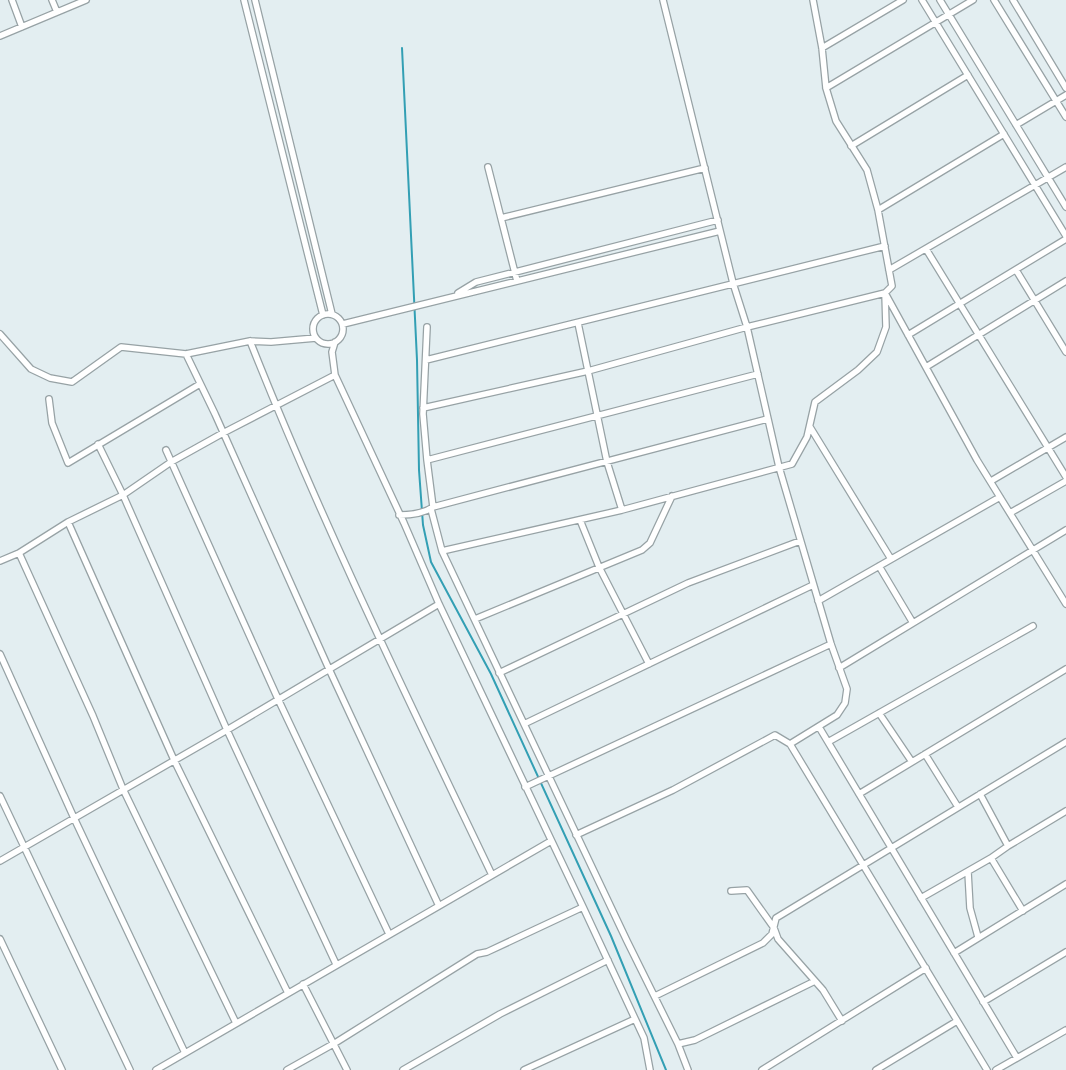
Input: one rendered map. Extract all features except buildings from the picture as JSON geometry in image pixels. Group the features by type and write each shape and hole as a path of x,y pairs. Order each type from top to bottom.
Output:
{"street":[{"path":"12,0 22,27"},
{"path":"52,0 57,12"},
{"path":"0,36 86,0"},
{"path":"244,0 323,315"},
{"path":"255,0 332,314"},
{"path":"663,0 733,283 747,327 779,467 830,644 846,689 845,703 837,715 790,744"},
{"path":"423,408 588,371 747,327 885,293 892,286 878,210 867,170 836,121 826,88 822,48 813,0"},
{"path":"822,48 903,0"},
{"path":"908,335 1066,238 922,0"},
{"path":"940,0 1066,207"},
{"path":"826,88 973,0"},
{"path":"994,0 1066,117"},
{"path":"1013,0 1066,88"},
{"path":"851,146 968,75"},
{"path":"1016,125 1066,95"},
{"path":"878,210 1004,134"},
{"path":"488,167 517,281"},
{"path":"889,270 1066,167"},
{"path":"501,218 705,168"},
{"path":"454,296 476,282 718,220"},
{"path":"343,324 720,231"},
{"path":"426,360 885,246"},
{"path":"926,249 1066,477"},
{"path":"1016,270 1066,352"},
{"path":"926,367 1066,281"},
{"path":"885,293 1000,497 1066,604"},
{"path":"442,551 622,510 792,464 807,438 815,402 858,370 878,352 886,327 885,293"},
{"path":"316,338 313,327 316,320 323,315 332,314 337,316 343,324 343,332 335,342 332,352 335,375 438,604 584,907 644,1038 650,1070"},
{"path":"578,323 607,462 622,510"},
{"path":"427,327 423,408 431,509 442,551 626,941 678,1044 688,1070"},
{"path":"0,334 31,369 50,378 72,382 121,347 186,354 250,341 271,342 316,338 324,343 335,342"},
{"path":"250,341 276,406 380,640 492,875"},
{"path":"186,354 439,906"},
{"path":"427,460 758,374"},
{"path":"0,561 19,553 68,522 123,495 171,462 223,433 335,375"},
{"path":"49,399 52,423 68,462 200,384"},
{"path":"399,515 411,515 767,419"},
{"path":"810,427 891,559"},
{"path":"991,481 1066,437"},
{"path":"98,444 123,495 227,730 336,964"},
{"path":"166,450 278,699 389,934"},
{"path":"1010,513 1066,481"},
{"path":"474,619 642,550 650,543 672,496"},
{"path":"818,601 1000,497"},
{"path":"580,520 599,567 649,664"},
{"path":"68,522 174,760 288,993"},
{"path":"839,668 1066,530"},
{"path":"499,673 688,583 800,541"},
{"path":"19,553 93,716 123,789 236,1023"},
{"path":"879,566 913,624"},
{"path":"524,724 813,585"},
{"path":"0,861 227,730 438,604"},
{"path":"828,742 1033,626"},
{"path":"525,788 830,644"},
{"path":"0,654 184,1053"},
{"path":"859,794 1066,669"},
{"path":"879,713 912,762"},
{"path":"819,727 1016,1058"},
{"path":"576,834 673,790 775,735 790,744 987,1070"},
{"path":"655,996 764,943 772,934 776,918 1066,742"},
{"path":"925,754 958,807"},
{"path":"980,794 1008,846"},
{"path":"0,796 130,1070"},
{"path":"922,898 968,872 1066,811"},
{"path":"156,1070 551,841"},
{"path":"991,858 1023,911"},
{"path":"968,872 970,908 978,937"},
{"path":"954,953 1066,884"},
{"path":"731,891 747,890 774,928 778,939 815,981 842,1021"},
{"path":"287,1070 335,1043 477,954 488,952 584,907"},
{"path":"0,939 62,1070"},
{"path":"983,1002 1066,952"},
{"path":"402,1070 500,1014 608,960"},
{"path":"762,1070 926,968"},
{"path":"678,1044 695,1040 815,981"},
{"path":"303,984 335,1043 347,1070"},
{"path":"524,1070 635,1019"},
{"path":"876,1070 957,1020"},
{"path":"996,1070 1066,1030"}],"waterway":[{"path":"402,48 417,360 419,470 423,525 431,562 491,674 611,936 666,1070"}]}
